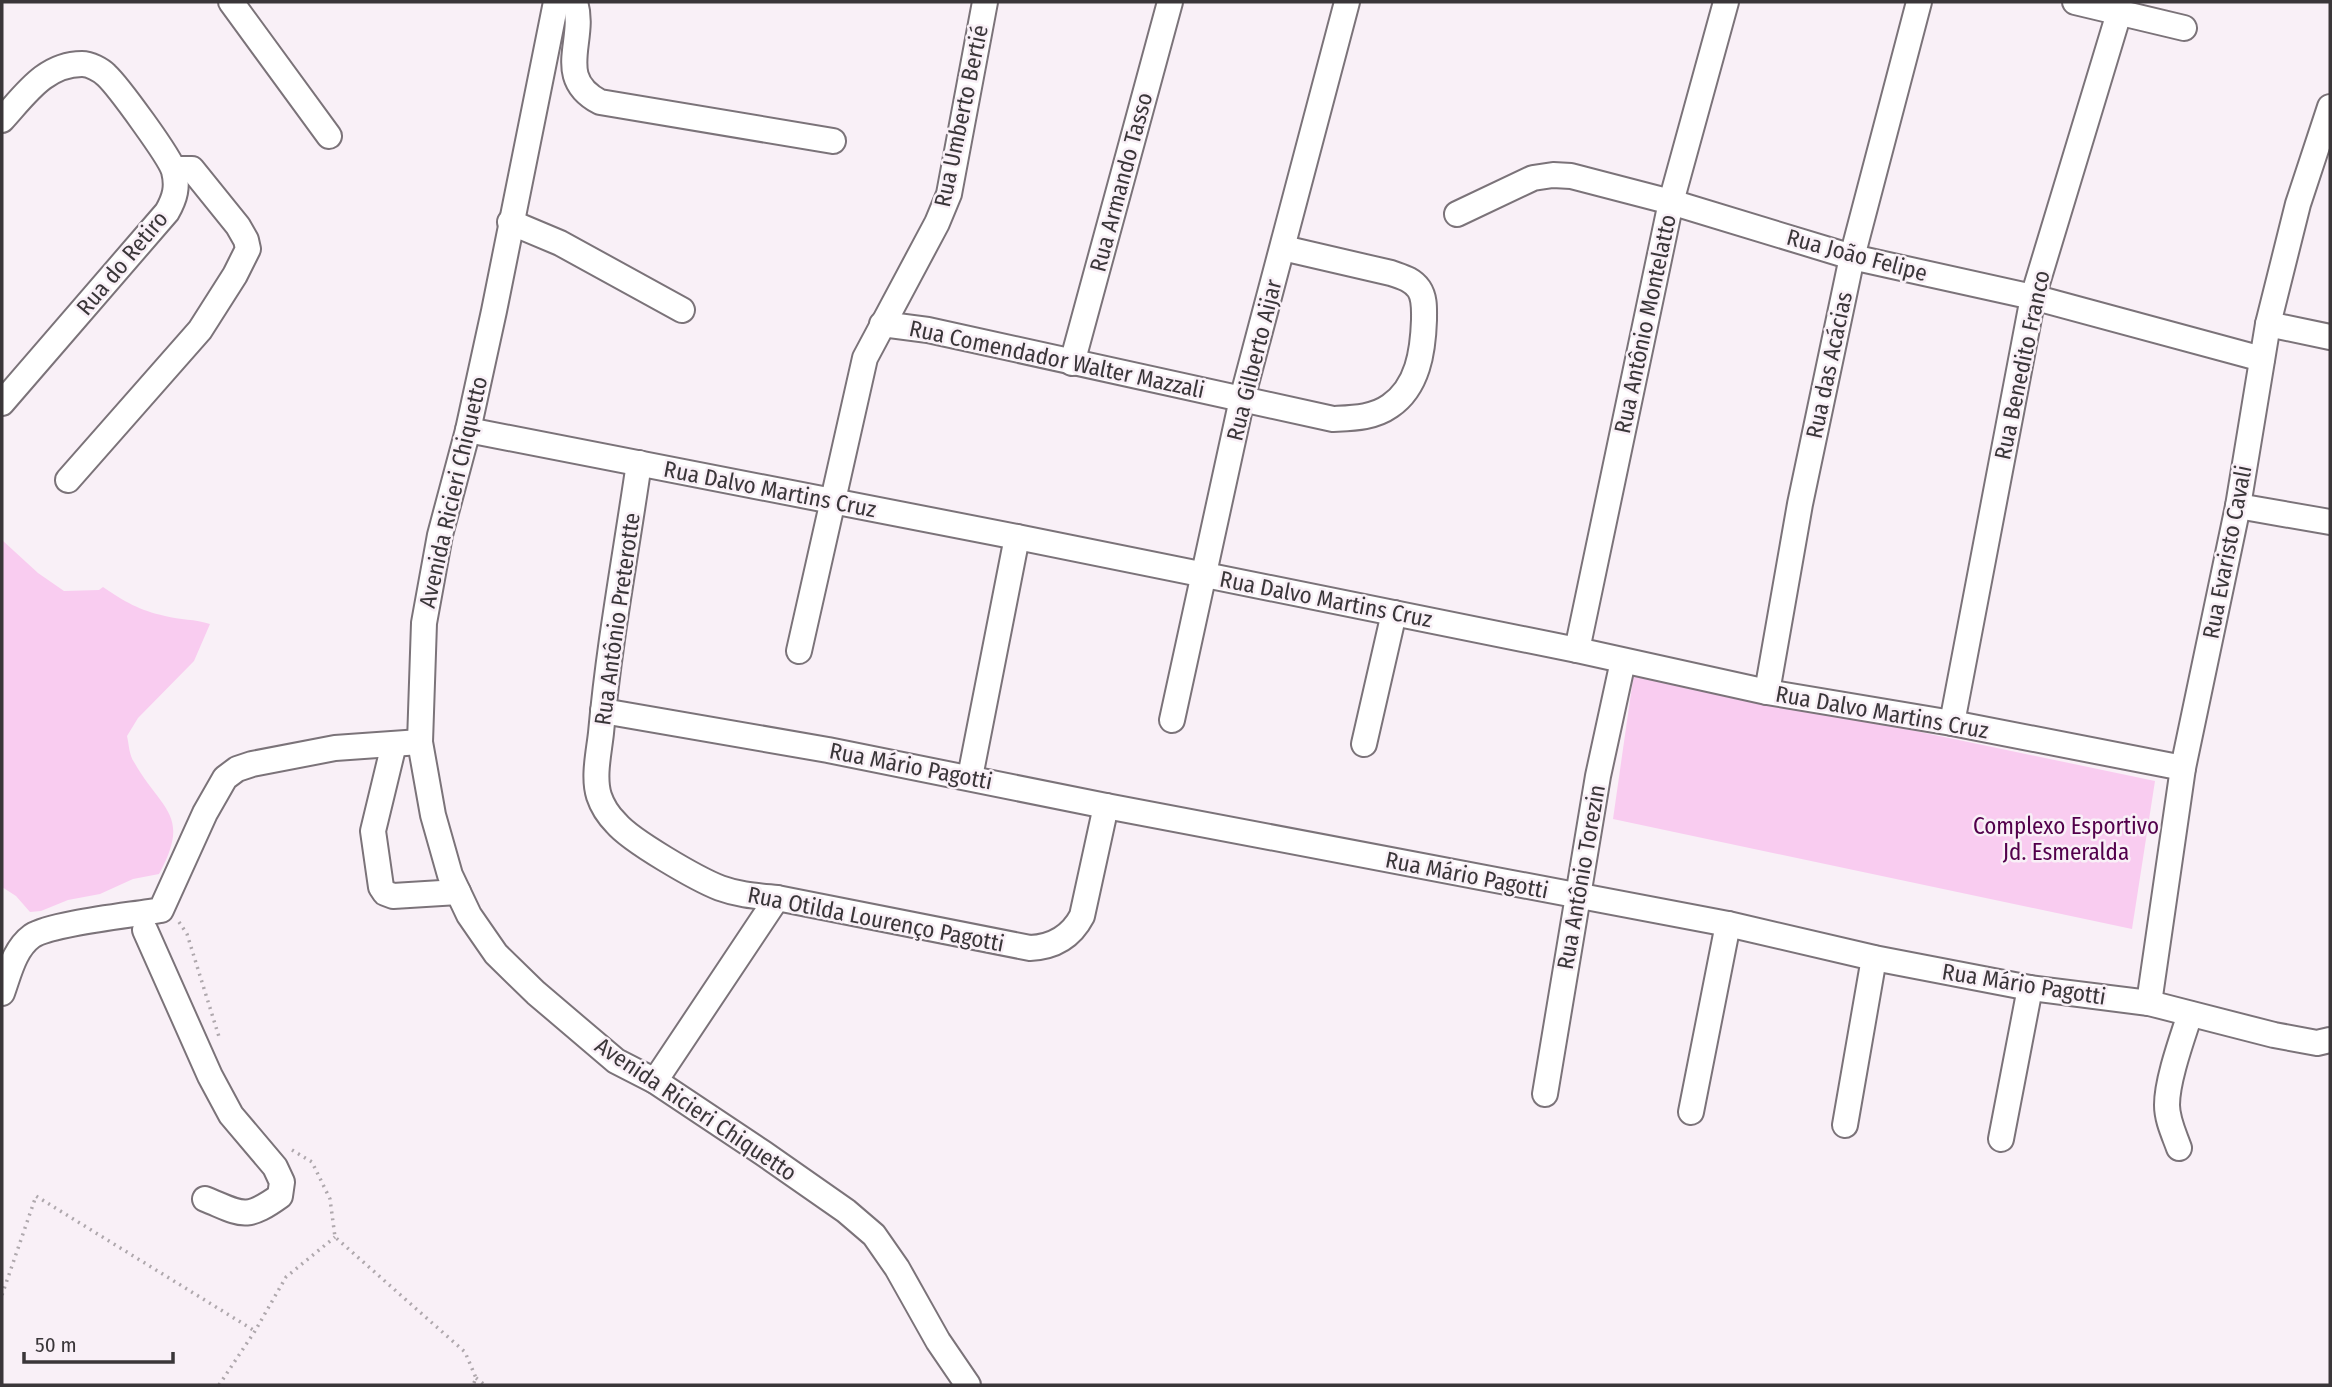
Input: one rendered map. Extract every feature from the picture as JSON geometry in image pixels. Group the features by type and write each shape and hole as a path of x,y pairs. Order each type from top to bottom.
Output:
{"street":[{"path":"231,2 329,136"},
{"name":"Avenida Ricieri Chiquetto","path":"556,2 468,430 440,535 424,623 420,742 433,815 450,875 469,915 496,954 514,974 616,1061 655,1081 804,1181 874,1235 968,1385"},
{"path":"575,2 578,11 573,68 577,81 587,96 600,102 833,141"},
{"name":"Rua Umberto Bertié","path":"799,651 865,358 950,194 985,2"},
{"name":"Rua Armando Tasso","path":"1072,363 1170,2"},
{"name":"Rua Gilberto Aijar","path":"1172,720 1242,399 1347,2"},
{"name":"Rua Antônio Montelatto","path":"1577,650 1671,202 1726,2"},
{"name":"Rua das Acácias","path":"1768,692 1800,504 1852,257 1919,2"},
{"path":"2075,2 2184,28"},
{"name":"Rua Benedito Franco","path":"1952,723 2033,298 2119,13"},
{"path":"2,120 40,78 52,70 85,64 106,74 174,169 192,169 238,226 248,249 200,330 68,480"},
{"name":"Rua Evaristo Cavali","path":"2149,1003 2183,768 2238,506 2268,324 2298,204 2330,107"},
{"name":"Rua do Retiro","path":"2,402 167,212 176,192 174,169"},
{"name":"Rua João Felipe","path":"1457,214 1534,178 1571,176 1671,202 1852,257 2033,298 2262,359"},
{"path":"510,222 560,243 682,310"},
{"name":"Rua Comendador Walter Mazzali","path":"882,324 928,330 1333,419 1366,417 1390,407 1406,391 1418,369 1423,341 1424,299 1418,287 1407,278 1283,248"},
{"path":"2268,324 2330,337"},
{"name":"Rua Dalvo Martins Cruz","path":"468,430 1017,537 1577,650 1768,692 1952,723 2183,768"},
{"name":"Rua Antônio Preterotte","path":"597,775 603,711 639,463"},
{"path":"2238,506 2330,522"},
{"path":"970,777 1017,537"},
{"path":"1364,744 1394,613"},
{"name":"Rua Antônio Torezin","path":"1545,1094 1598,776 1623,661"},
{"name":"Rua Mário Pagotti","path":"603,711 828,750 1728,924 1874,958 2031,988 2149,1003 2317,1043 2330,1040"},
{"path":"2,993 15,955 32,936 59,927 161,910 205,813 225,778 237,769 335,748 420,742"},
{"path":"394,744 373,831 381,887 385,893 393,896 458,892"},
{"name":"Rua Otilda Lourenço Pagotti","path":"597,775 598,795 625,832 718,887 744,895 777,898 1030,948 1042,948 1062,939 1076,927 1082,916 1107,806"},
{"path":"655,1081 777,898"},
{"path":"1691,1112 1728,924"},
{"path":"145,930 210,1076 231,1115 275,1167 282,1182 280,1196 260,1210 241,1214 205,1199"},
{"path":"1845,1125 1874,958"},
{"path":"2001,1139 2031,988"},
{"path":"2179,1148 2167,1104 2176,1059 2190,1014"}],"path":[{"path":"161,910 176,916 187,934 220,1040"},
{"path":"292,1150 312,1162 330,1199 335,1237 465,1352 476,1378 485,1385"},
{"path":"2,1295 36,1196 255,1331"},
{"path":"219,1385 286,1278 335,1237"},
{"path":"473,1385 476,1378"}],"green space":[{"path":"2,540 38,573 64,591 99,590 103,587 147,611 210,624 194,661 138,718 127,736 132,759 169,814 173,825 169,854 159,874 133,879 100,894 68,900 41,911 30,912 16,896 2,887"},
{"name":"Complexo Esportivo Jd. Esmeralda","path":"1634,672 2155,781 2132,929 1613,819"}]}
